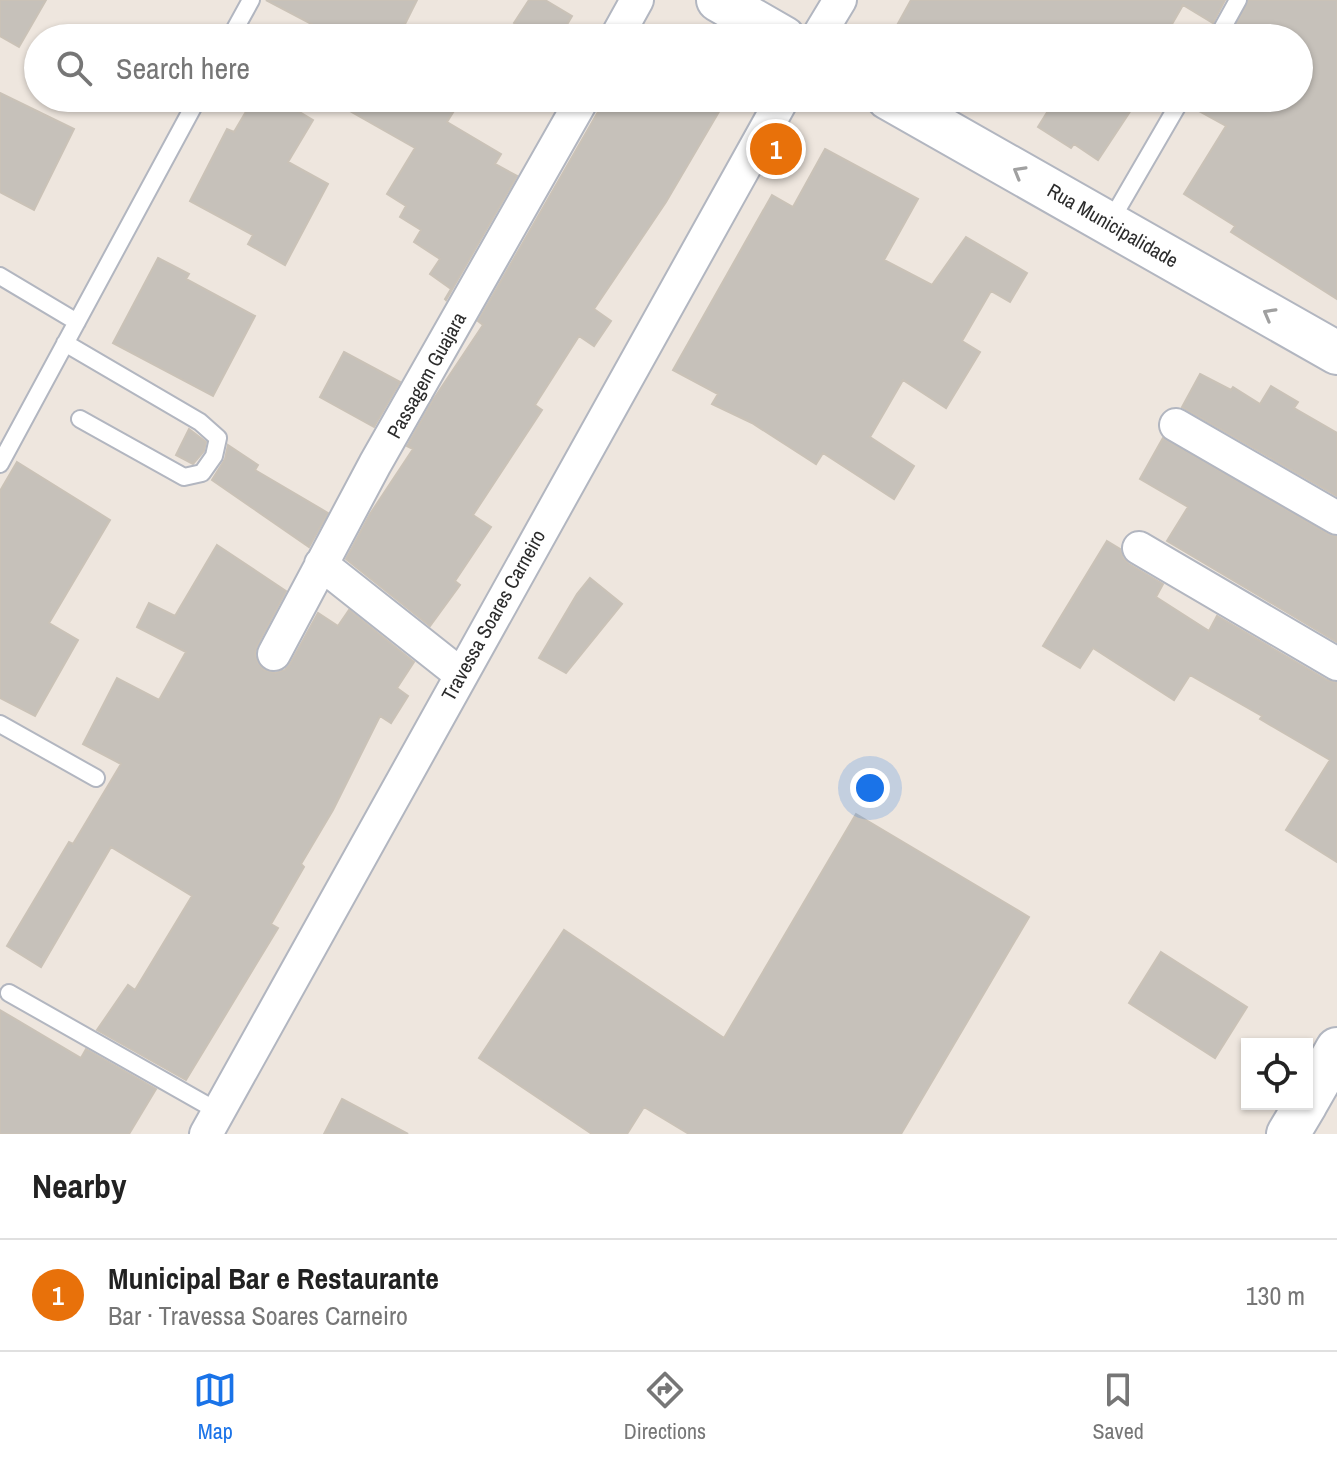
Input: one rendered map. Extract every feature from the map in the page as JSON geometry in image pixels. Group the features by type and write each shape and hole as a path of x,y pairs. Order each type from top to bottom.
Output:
{"street":[{"path":"624,24 637,0"},
{"path":"718,0 760,24"},
{"path":"825,24 840,0"},
{"name":"Passagem Guajara","path":"274,654 321,564 575,112"},
{"name":"Travessa Soares Carneiro","path":"212,1123 775,112"},
{"name":"Rua Municipalidade","path":"913,112 1109,224 1334,343"},
{"path":"1176,425 1337,518"},
{"path":"1139,548 1337,664"},
{"path":"321,564 460,674"},
{"path":"1313,1091 1337,1049"},
{"path":"1288,1134 1302,1110"}],"lane":[{"path":"238,24 251,0"},
{"path":"1225,24 1238,0"},
{"path":"0,464 190,112"},
{"path":"1109,224 1174,112"},
{"path":"0,276 77,322"},
{"path":"65,343 200,422 218,438 214,456 202,473 184,477 80,419"},
{"path":"0,724 96,778"},
{"path":"9,993 212,1123"}],"building":[{"path":"0,0 46,0 32,24 24,24 24,38 19,47 0,36"},
{"path":"266,0 417,0 405,24 311,24"},
{"path":"529,0 545,0 572,16 567,24 514,23"},
{"path":"911,0 1225,0 1213,23 1183,5 1172,24 898,24"},
{"path":"1249,0 1337,0 1337,299 1231,232 1235,226 1184,194 1226,126 1201,112 1313,112 1313,24 1237,24"},
{"path":"0,93 24,105 24,112 39,112 74,129 34,210 0,192"},
{"path":"246,112 300,112 313,120 288,162 328,184 285,265 248,244 253,235 190,201 227,129 234,132"},
{"path":"352,112 453,112 447,122 501,154 495,164 517,176 446,300 451,289 430,274 440,259 414,242 421,230 400,217 406,206 387,194 415,148"},
{"path":"598,112 719,112 666,202 594,309 611,321 594,346 579,336 535,405 542,410 473,515 491,527 455,581 460,585 430,626 346,559 370,514 413,449 407,446 433,400 483,325 478,321"},
{"path":"1047,112 1130,112 1098,160 1074,144 1071,148 1038,127"},
{"path":"825,149 918,199 884,260 932,285 966,237 1027,273 1010,302 991,291 962,341 980,352 946,408 903,380 870,437 914,466 894,499 823,453 816,464 752,423 712,404 718,394 673,370 772,195 793,207"},
{"path":"158,258 189,274 186,279 255,316 213,396 113,343"},
{"path":"344,352 400,382 374,427 320,397"},
{"path":"1200,374 1231,390 1233,387 1260,404 1271,386 1298,402 1294,408 1337,433 1337,496 1182,407"},
{"path":"189,429 206,442 204,451 193,464 176,455"},
{"path":"1163,438 1337,537 1337,642 1167,541 1188,507 1140,479"},
{"path":"228,445 258,465 255,470 328,513 309,547 212,480 225,459"},
{"path":"17,462 110,520 49,623 78,640 35,716 0,698 0,491"},
{"path":"1107,541 1120,549 1129,564 1163,584 1156,597 1209,631 1217,616 1337,683 1337,862 1286,830 1330,760 1190,675 1174,700 1093,648 1080,668 1043,646"},
{"path":"217,545 286,591 257,646 255,654 264,670 275,673 285,670 318,613 338,626 349,610 414,662 397,688 408,696 391,723 380,716 333,810 301,864 304,867 271,924 278,928 186,1080 97,1030 128,985 135,990 192,896 111,847 41,967 7,946 69,842 73,844 121,764 83,744 117,678 159,700 186,652 137,627 149,603 175,616"},
{"path":"590,578 622,604 566,673 539,658"},
{"path":"856,814 1029,917 901,1134 689,1134 644,1107 627,1134 592,1134 479,1058 564,930 724,1038"},
{"path":"1161,952 1247,1007 1215,1058 1129,1003"},
{"path":"0,1010 81,1058 86,1049 156,1089 129,1134 0,1134"},
{"path":"342,1099 408,1134 324,1134"}],"place":[{"name":"Municipal Bar e Restaurante","path":"776,149"}]}
